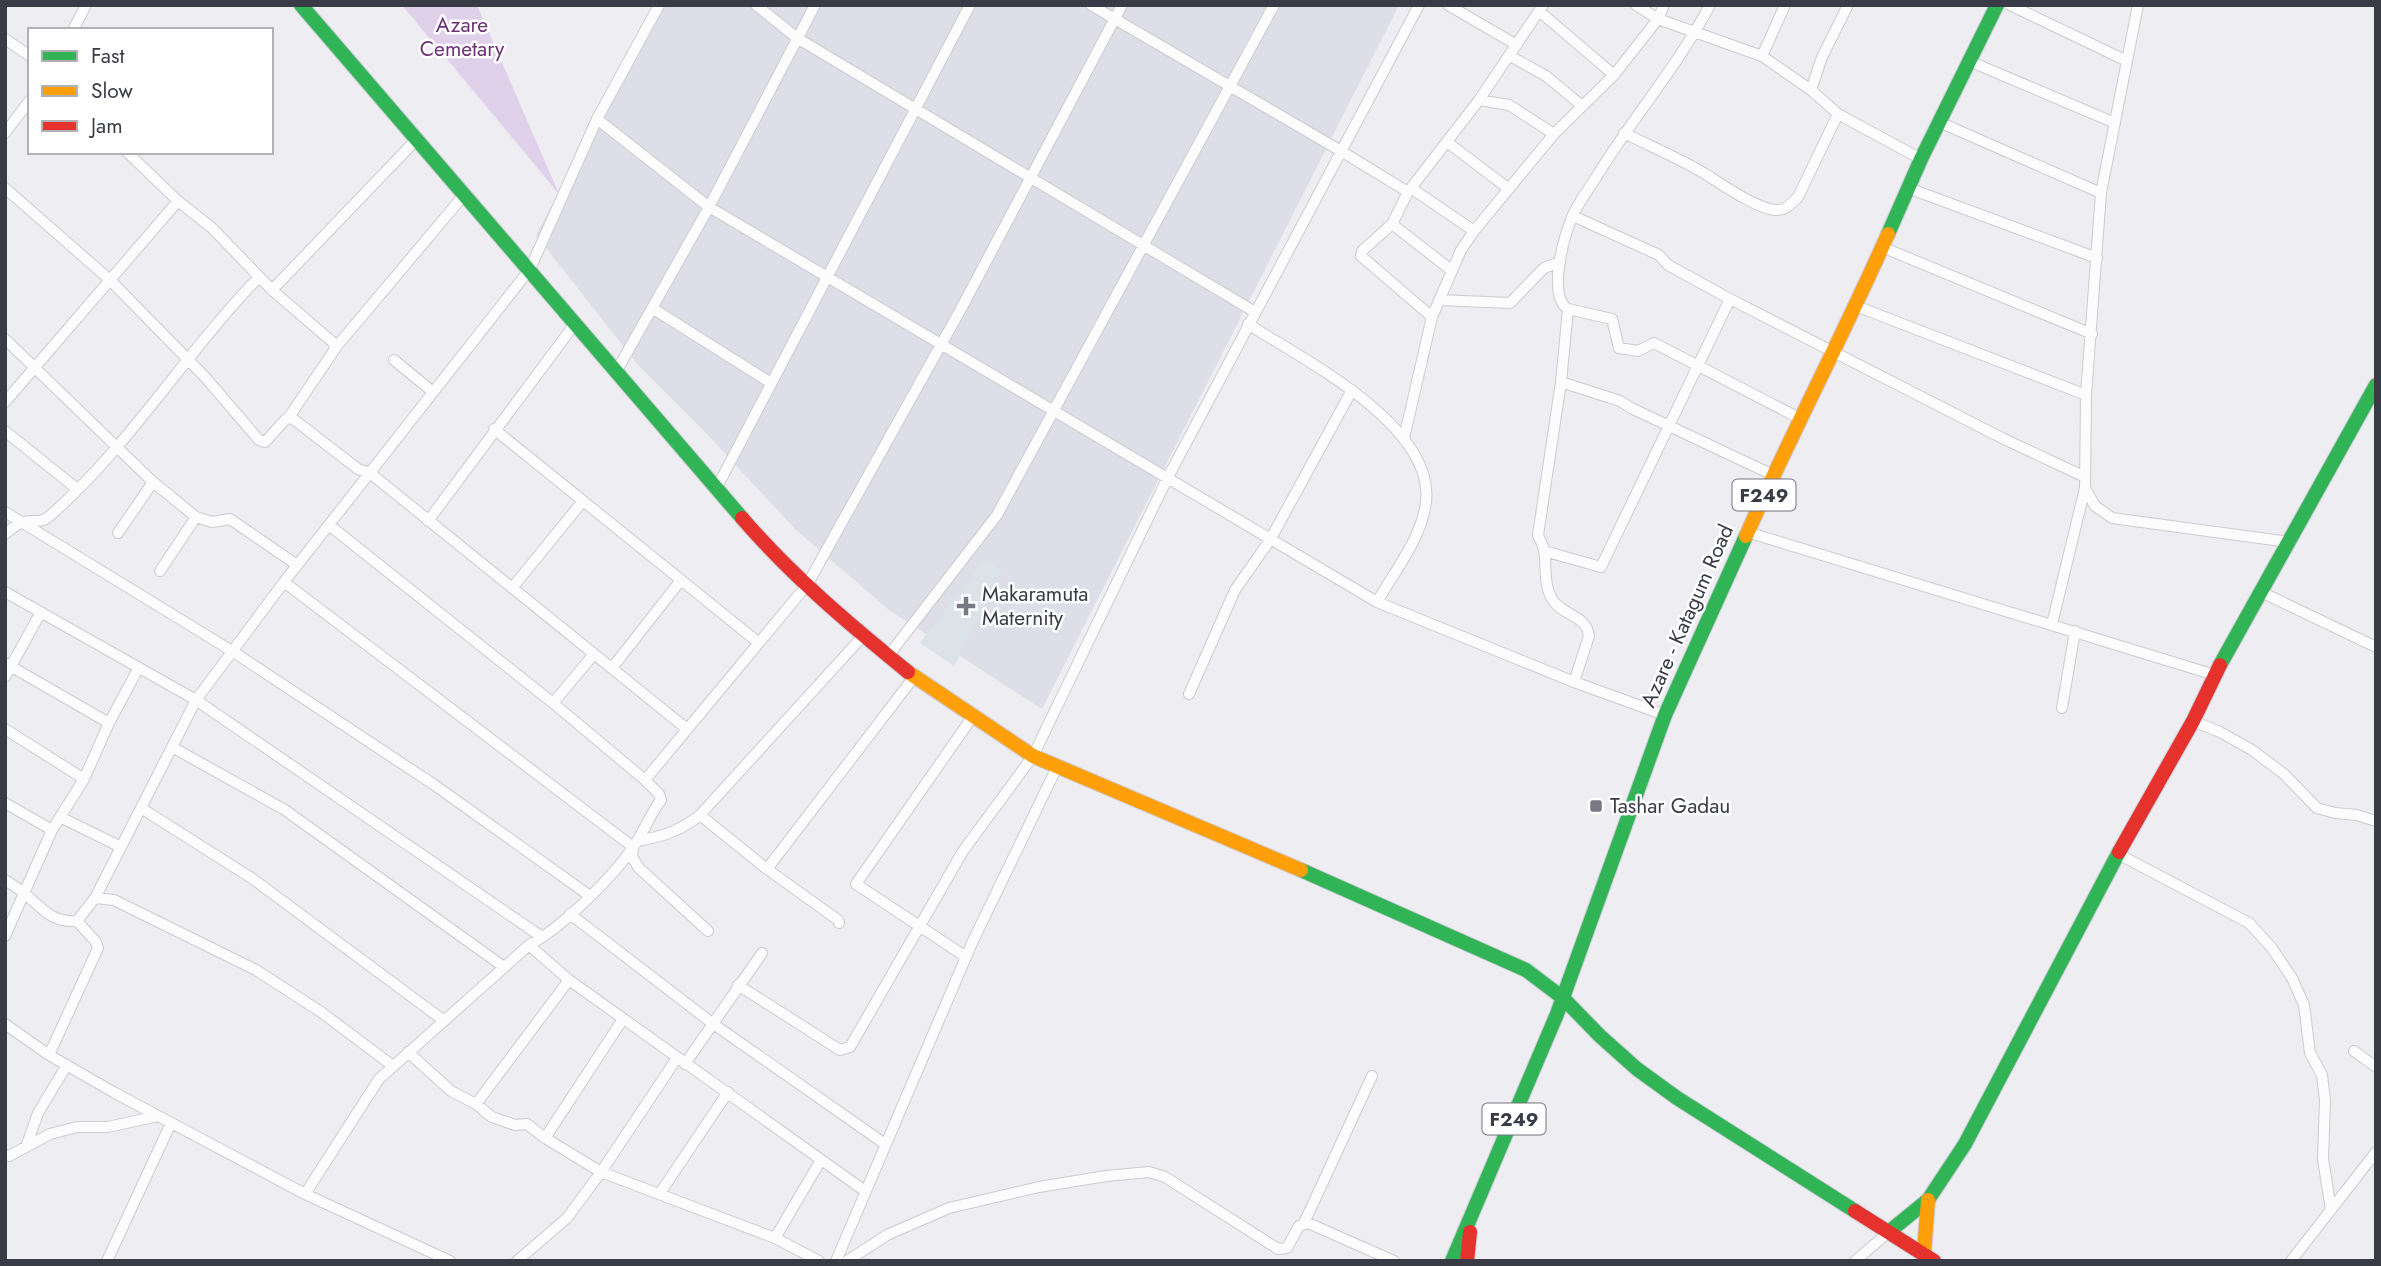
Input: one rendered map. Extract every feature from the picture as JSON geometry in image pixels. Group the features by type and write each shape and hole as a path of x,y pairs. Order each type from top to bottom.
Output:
{"street":[{"path":"74,28 86,5"},
{"path":"301,5 775,556 863,636 914,677 1033,756 1526,970 1563,998 1619,1054 1677,1098 1929,1257"},
{"path":"5,880 24,892 40,909 65,922 76,921 95,898 196,701 328,524 530,270 597,118 659,5"},
{"path":"755,5 797,38 1255,312"},
{"path":"615,372 709,207 815,5"},
{"path":"716,489 970,5"},
{"path":"1091,5 1410,190 1474,231"},
{"path":"645,780 807,585 941,345 1122,5"},
{"path":"888,656 997,515 1274,5"},
{"path":"738,985 840,1050 850,1047 963,851 1033,756 1167,480 1419,5"},
{"path":"1448,5 1517,45"},
{"path":"1636,5 1658,19 1762,56 1811,90 1838,114 1921,159"},
{"path":"1404,438 1432,317 1451,270 1474,231 1554,134 1614,75 1658,19 1664,5"},
{"path":"1710,5 1697,32 1624,133 1573,216 1560,262 1560,299 1568,309 1612,319 1619,348 1638,351 1654,343 1801,419"},
{"path":"1762,56 1785,5"},
{"path":"1811,90 1822,57 1848,5"},
{"name":"Azare - Katagum Road","path":"1452,1261 1471,1223 1563,998 1665,715 1773,475 1856,306 1921,159 1997,5"},
{"path":"2010,5 2127,61"},
{"path":"2052,624 2084,488 2086,395 2101,193 2138,5"},
{"path":"1432,317 1361,256 1362,251 1392,224 1410,190 1479,100 1541,8 1614,75"},
{"path":"5,39 28,56"},
{"path":"1510,56 1546,76 1581,105"},
{"path":"1969,61 2115,123"},
{"path":"1479,100 1509,106 1554,134"},
{"path":"5,132 28,103"},
{"path":"1624,133 1722,186 1769,209 1779,211 1790,206 1798,197 1838,114"},
{"path":"597,118 709,207 1377,603 1574,682 1665,715"},
{"path":"1939,122 2101,193"},
{"path":"272,290 416,141"},
{"path":"1447,142 1509,189"},
{"path":"129,154 178,201 212,228 272,290 337,346"},
{"path":"5,188 110,280 188,359 262,443 289,417 337,346 464,195"},
{"path":"1908,188 2097,258"},
{"path":"5,402 178,201"},
{"path":"1573,216 1659,255 1668,265 1730,299 2004,439 2083,476"},
{"path":"1392,224 1451,270"},
{"path":"1882,247 2092,334"},
{"path":"1439,300 1510,303 1544,268 1560,262"},
{"path":"5,534 21,522 40,522 77,489 117,447 231,306 259,277"},
{"path":"1544,551 1601,567 1730,299"},
{"path":"1856,306 2086,395"},
{"path":"652,308 771,383"},
{"path":"1568,309 1561,382 1538,535 1544,551 1547,588 1551,598 1564,611 1580,619 1588,629 1589,636 1574,682"},
{"path":"1248,324 1352,390 1395,426 1423,474 1426,501 1418,531 1377,603"},
{"path":"428,521 574,325"},
{"path":"5,339 153,482 196,517 212,522 230,519 297,565"},
{"path":"394,360 433,392"},
{"path":"1561,382 1620,401 1773,475"},
{"path":"1855,1261 1928,1200 1965,1144 2118,854 2376,385"},
{"path":"1189,694 1235,590 1270,540 1352,390"},
{"path":"289,417 358,469 370,473 687,729"},
{"path":"494,429 759,643"},
{"path":"5,431 77,489"},
{"path":"118,533 153,482"},
{"path":"2084,488 2095,506"},
{"path":"512,589 583,501"},
{"path":"2081,503 2095,506 2112,518 2289,542"},
{"path":"5,512 232,651 433,784 590,896"},
{"path":"160,571 196,517"},
{"path":"305,1194 379,1079 503,967 590,896 635,844 661,800 659,794 645,780 328,524"},
{"path":"1747,532 2215,675"},
{"path":"612,668 681,580"},
{"path":"284,582 635,844"},
{"path":"5,592 196,701 542,937"},
{"path":"2261,592 2376,647"},
{"path":"41,612 7,669 109,723"},
{"path":"2062,708 2075,631"},
{"path":"635,844 664,837 686,827 701,815 863,636"},
{"path":"553,704 594,654"},
{"path":"5,936 52,830 83,779 138,669"},
{"path":"767,869 914,677"},
{"path":"966,957 856,884 973,716"},
{"path":"2193,721 2252,750 2284,774 2317,808 2376,821"},
{"path":"5,729 83,779"},
{"path":"172,747 285,810 503,967"},
{"path":"836,1261 966,957 1057,767"},
{"path":"5,803 52,830"},
{"path":"141,808 253,879 443,1020"},
{"path":"701,815 767,869 838,919 839,923"},
{"path":"60,817 121,847"},
{"path":"635,844 632,858 639,868 708,931"},
{"path":"2118,854 2249,923 2272,947 2292,978 2304,1005 2310,1053 2322,1075 2325,1100 2323,1159 2331,1210"},
{"path":"95,898 114,900 256,970 321,1012 393,1066"},
{"path":"570,914 712,1023 886,1144"},
{"path":"49,1055 98,948 96,942 76,921"},
{"path":"529,945 569,980 866,1191"},
{"path":"517,1261 567,1218 762,953"},
{"path":"476,1104 569,980"},
{"path":"545,1138 624,1019"},
{"path":"5,1024 49,1055 171,1123 305,1194 450,1261"},
{"path":"2354,1051 2376,1067"},
{"path":"408,1052 451,1091 476,1104 492,1117 515,1125 527,1124 601,1172 775,1237 819,1261"},
{"path":"26,1147 38,1113 67,1065"},
{"path":"847,1261 887,1235 950,1208 1039,1187 1149,1172 1165,1177 1282,1250 1287,1248 1299,1226 1304,1223 1372,1076"},
{"path":"660,1193 728,1092"},
{"path":"6,1159 50,1133 77,1127 108,1126 158,1116"},
{"path":"107,1261 171,1123"},
{"path":"2291,1261 2376,1152"},
{"path":"775,1237 821,1160"},
{"path":"1928,1200 1929,1257"},
{"path":"1304,1223 1394,1261"},
{"name":"Azare - Katagum Road","path":"1467,1261 1471,1223"}],"shaded area":[{"path":"659,5 1399,5 1042,709 889,610 795,529 707,434 638,365 536,235"},
{"name":"Makaramuta Maternity","path":"985,558 1003,570 954,666 920,643"}],"green space":[{"name":"Azare Cemetary","path":"402,5 477,5 559,194"}],"traffic: fast":[{"path":"301,5 742,518"},
{"path":"1888,234 1921,159 1997,5"},
{"path":"2220,665 2376,385"},
{"path":"1452,1261 1557,1014 1665,715 1746,536"},
{"path":"1890,1231 1928,1200 1965,1144 2119,852"},
{"path":"1301,870 1526,970 1563,998 1637,1069 1677,1098 1855,1211"}],"traffic: slow":[{"path":"1746,536 1888,234"},
{"path":"908,672 1033,756 1301,870"},
{"path":"1924,1253 1928,1200"}],"traffic: jam":[{"path":"742,518 821,598 908,672"},
{"path":"2119,852 2193,721 2220,665"},
{"path":"1855,1211 1934,1261"},
{"path":"1467,1261 1470,1232"}],"place":[{"name":"Makaramuta Maternity","path":"966,606"},
{"name":"Tashar Gadau","path":"1596,806"}]}
